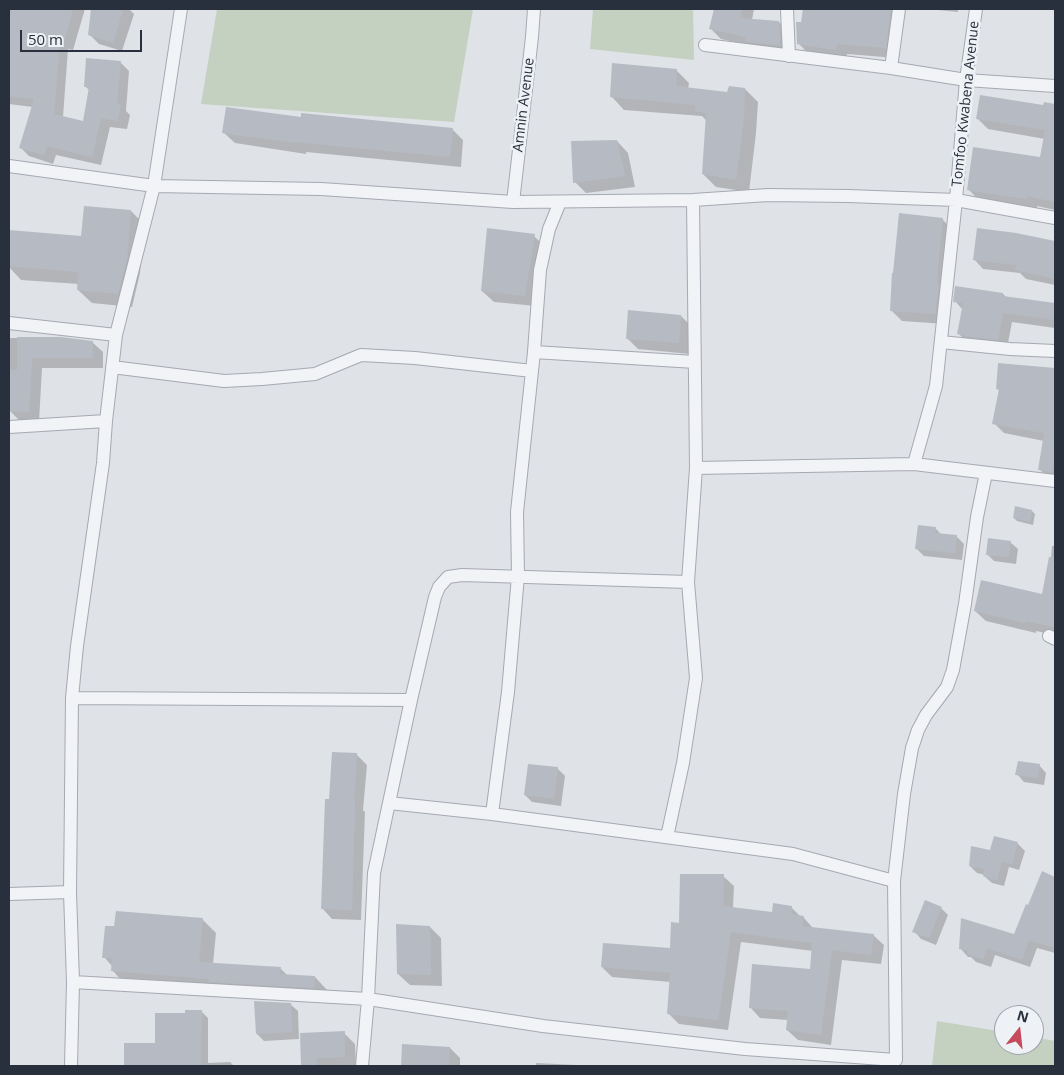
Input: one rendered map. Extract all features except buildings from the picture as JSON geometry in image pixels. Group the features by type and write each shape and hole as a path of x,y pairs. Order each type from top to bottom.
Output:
{"street":[{"path":"71,1066 73,982 70,892 72,698 77,646 103,463 116,335 154,186 182,9"},
{"name":"Amnin Avenue","path":"513,202 534,9"},
{"path":"787,9 788,56"},
{"path":"891,68 899,9"},
{"name":"Tomfoo Kwabena Avenue","path":"914,464 936,386 956,200 966,80 976,9"},
{"path":"705,45 891,68 966,80 1055,86"},
{"path":"9,166 154,186 321,189 513,202 693,200 768,195 956,200 1055,218"},
{"path":"667,837 683,763 696,678 688,582 696,468 693,200"},
{"path":"492,814 508,692 518,576 517,512 534,352 540,270 549,228 560,202"},
{"path":"9,323 116,335"},
{"path":"941,342 1055,351"},
{"path":"534,352 695,362"},
{"path":"112,367 224,381 252,380 315,374 361,355 415,358 532,371"},
{"path":"9,427 106,421"},
{"path":"696,468 914,464 1055,481"},
{"path":"73,982 368,1000 543,1026 745,1049 896,1063 894,881 904,794 910,757 918,730 926,715 947,687 953,670 986,473"},
{"path":"362,1066 368,1000 374,873 411,700 439,587 448,577 462,575 688,582"},
{"path":"72,698 411,700"},
{"path":"389,803 492,814 793,854 894,881"},
{"path":"9,894 70,892"}],"green space":[{"path":"217,9 473,9 454,122 201,104"},
{"path":"593,9 693,9 694,60 590,49"},
{"path":"937,1021 994,1030 994,1055 1044,1055 1044,1039 1055,1041 1055,1066 932,1066"}]}
